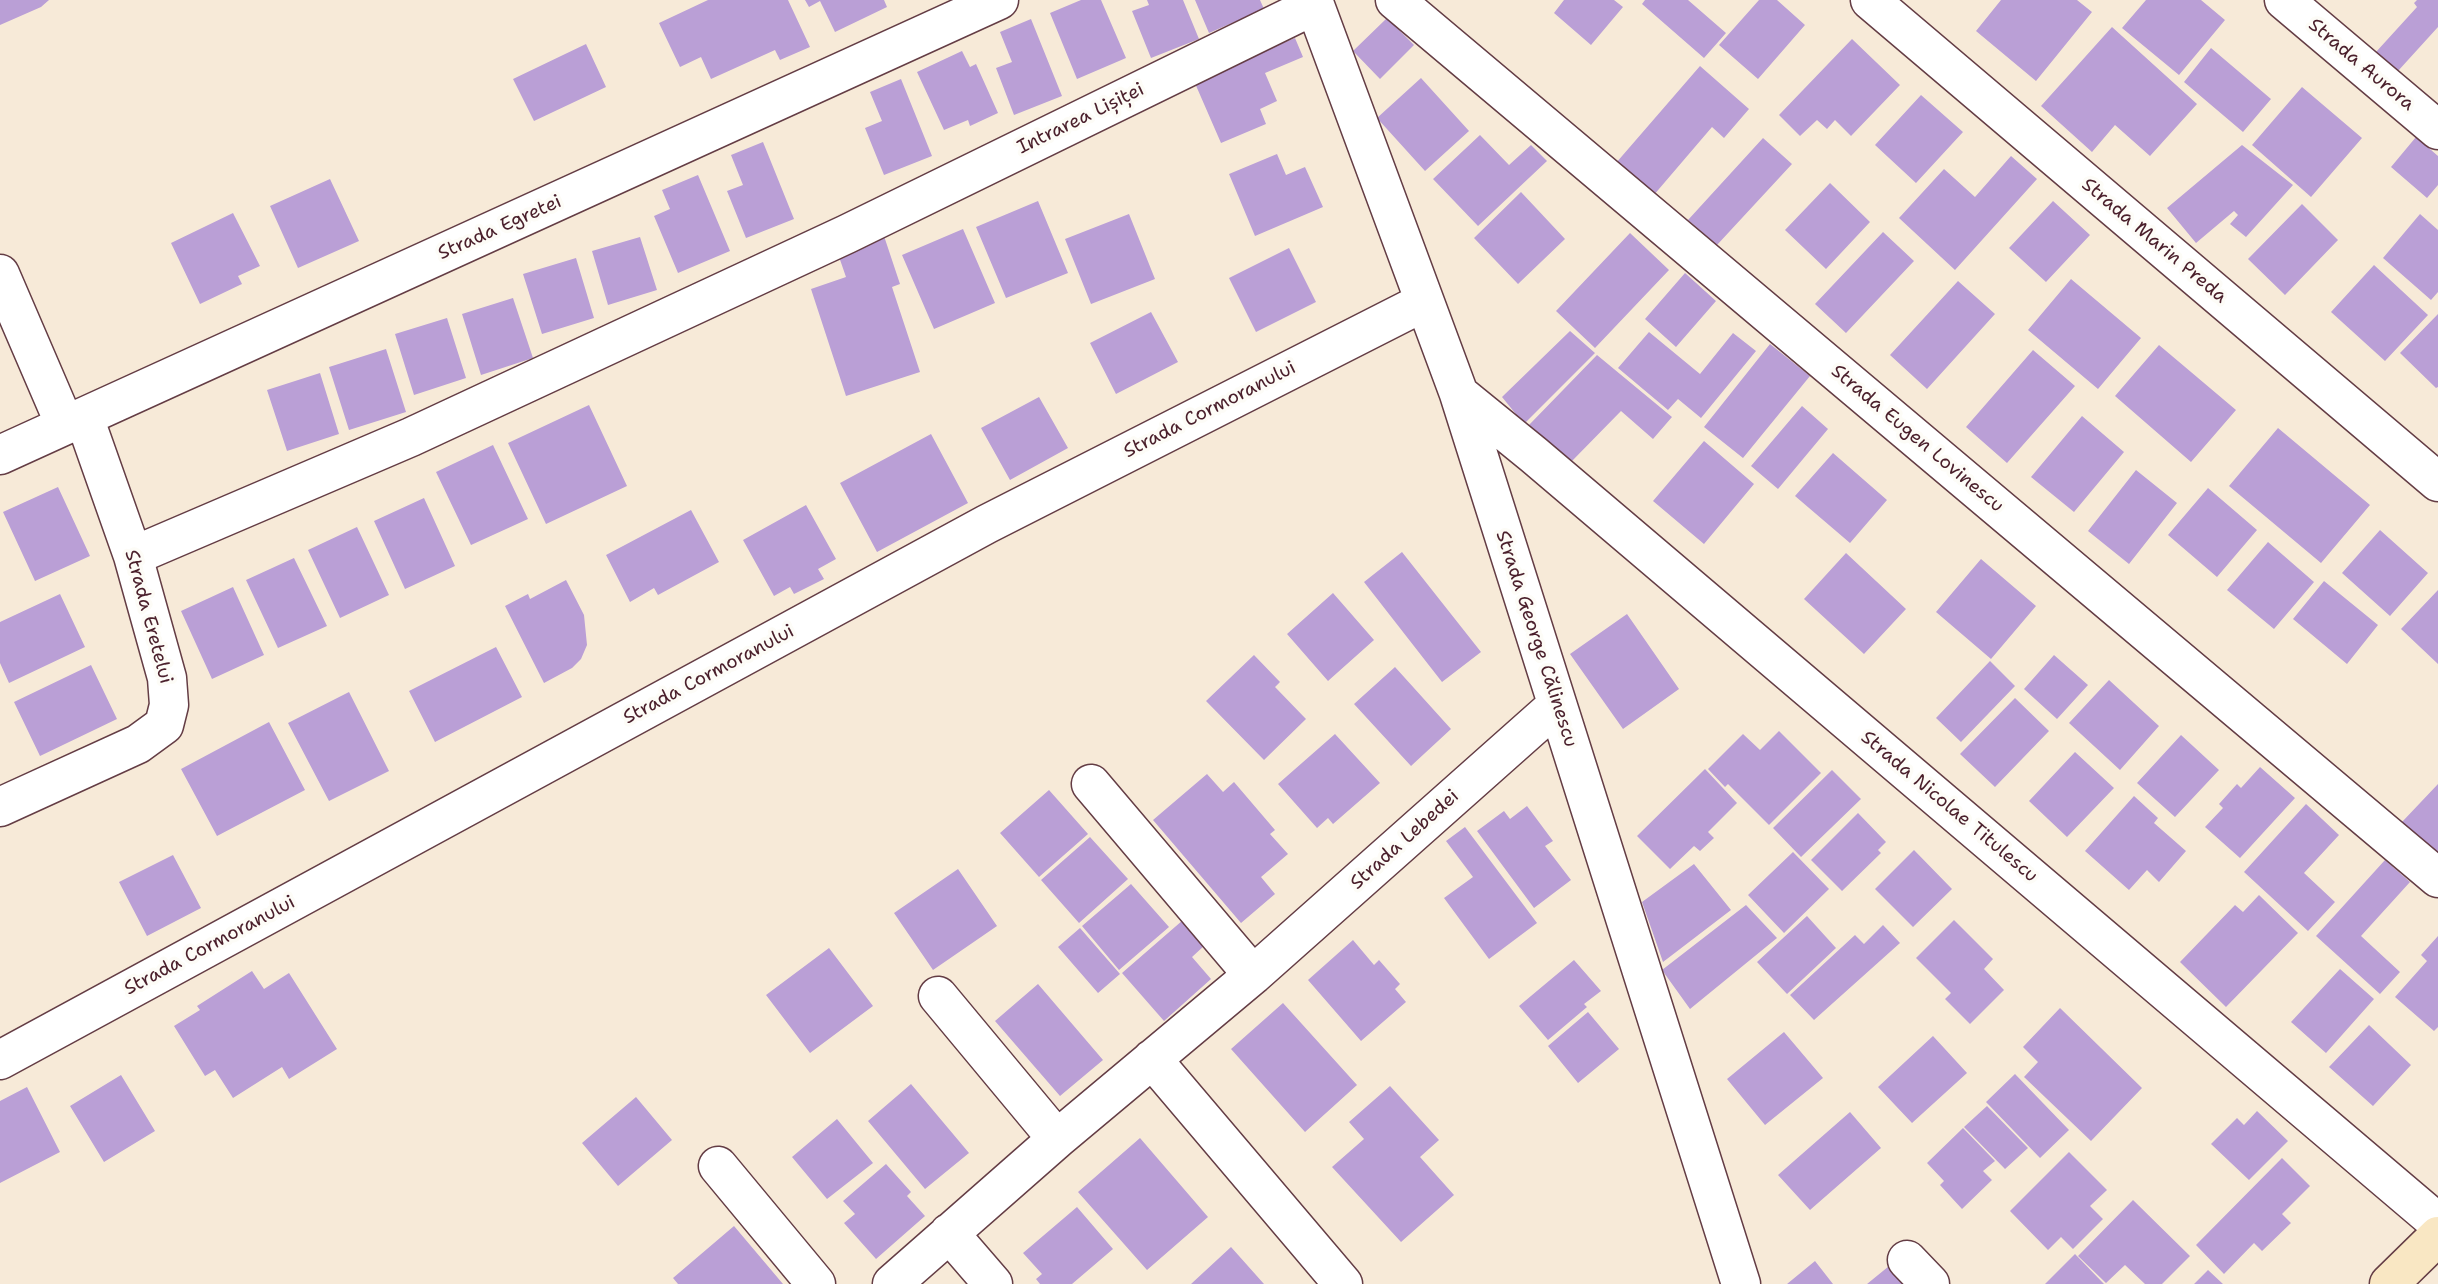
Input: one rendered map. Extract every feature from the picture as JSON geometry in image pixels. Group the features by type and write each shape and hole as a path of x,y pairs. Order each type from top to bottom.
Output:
{"street":[{"name":"Strada Egretei","path":"0,455 999,0"},
{"name":"Strada Eugen Lovinescu","path":"1395,0 2438,878"},
{"name":"Strada Marin Preda","path":"1870,0 2438,482"},
{"name":"Strada Aurora","path":"2284,0 2438,130"},
{"name":"Intrarea Lișiței","path":"133,556 411,437 846,234 1314,2"},
{"name":"Strada George Călinescu","path":"1314,2 1459,394 1741,1284"},
{"name":"Strada Eretelui","path":"0,274 75,421 133,556 167,678 169,705 164,724 138,744 0,807"},
{"name":"Strada Cormoranului","path":"0,1060 987,524 1424,302"},
{"name":"Strada Nicolae Titulescu","path":"1459,394 1534,454 2438,1223"},
{"name":"Strada Lebedei","path":"892,1284 1057,1139 1253,975 1557,705"},
{"path":"1091,784 1253,975"},
{"path":"938,996 1057,1139"},
{"path":"1152,1059 1343,1284"},
{"path":"718,1166 816,1284"},
{"path":"949,1233 993,1284"},
{"path":"2389,1284 2438,1236"}],"building":[{"path":"0,0 49,0 41,7 0,25"},
{"path":"708,0 788,0 810,47 780,60 775,50 711,79 701,57 680,67 659,23"},
{"path":"805,0 884,0 887,7 835,32 820,1 809,7"},
{"path":"1081,0 1101,0 1126,58 1077,79 1050,13"},
{"path":"1147,0 1183,0 1199,39 1151,58 1132,11 1149,5"},
{"path":"1195,0 1260,0 1264,9 1209,33"},
{"path":"1564,0 1614,0 1623,7 1591,45 1554,13"},
{"path":"1645,0 1688,0 1726,33 1704,58 1642,4"},
{"path":"1759,0 1777,0 1805,25 1758,79 1719,45"},
{"path":"2001,0 2077,0 2092,12 2036,81 1976,31"},
{"path":"2146,0 2201,0 2225,20 2179,75 2122,28"},
{"path":"2417,0 2438,0 2438,27 2398,71 2376,52 2417,7 2414,3"},
{"path":"1387,18 1414,45 1380,79 1353,51"},
{"path":"1031,19 1062,96 1014,115 996,68 1012,62 1000,32"},
{"path":"2112,27 2197,104 2150,156 2115,125 2092,152 2041,106"},
{"path":"1295,38 1303,57 1265,73 1277,101 1260,109 1266,124 1221,143 1194,81"},
{"path":"1852,39 1900,85 1851,136 1835,120 1827,129 1817,120 1800,136 1779,115"},
{"path":"586,44 606,87 534,121 513,79"},
{"path":"2211,48 2271,99 2243,132 2184,82"},
{"path":"962,51 970,67 976,64 998,113 970,126 968,120 944,130 917,72"},
{"path":"1700,66 1749,109 1724,138 1712,127 1653,196 1616,163"},
{"path":"1421,78 1469,131 1425,171 1377,118"},
{"path":"901,79 932,156 884,175 865,128 882,121 870,92"},
{"path":"2302,87 2362,138 2311,197 2252,145"},
{"path":"1921,95 1963,132 1916,183 1875,145"},
{"path":"1480,135 1509,165 1531,145 1547,161 1478,226 1433,179"},
{"path":"2416,137 2438,156 2438,185 2427,198 2391,167"},
{"path":"1763,138 1792,164 1717,245 1688,220"},
{"path":"763,142 794,219 746,238 727,191 743,185 731,155"},
{"path":"2242,145 2293,185 2246,237 2230,224 2238,215 2234,211 2196,243 2167,208"},
{"path":"1277,154 1286,175 1305,167 1323,207 1255,236 1229,174"},
{"path":"2011,156 2037,179 1955,270 1899,218 1944,169 1975,197"},
{"path":"698,175 730,251 678,273 654,216 670,209 662,190"},
{"path":"330,179 359,241 298,268 270,206"},
{"path":"1830,183 1870,222 1826,269 1785,230"},
{"path":"1521,192 1565,239 1518,284 1474,238"},
{"path":"1038,201 1068,273 1006,298 976,227"},
{"path":"2053,201 2090,235 2046,282 2009,248"},
{"path":"2302,204 2338,240 2285,295 2248,259"},
{"path":"233,213 260,266 238,276 242,284 200,304 171,243"},
{"path":"1129,214 1155,279 1091,304 1065,239"},
{"path":"2420,214 2438,230 2438,292 2431,300 2383,258"},
{"path":"963,229 995,303 934,329 902,255"},
{"path":"1883,232 1914,261 1846,333 1815,304"},
{"path":"1630,233 1669,270 1595,348 1556,311"},
{"path":"884,236 900,284 892,287 920,372 846,396 811,289 846,277 837,251"},
{"path":"640,237 657,290 608,305 592,251"},
{"path":"1289,248 1316,302 1256,332 1229,278"},
{"path":"576,258 594,318 542,334 523,274"},
{"path":"2374,265 2428,315 2385,361 2331,312"},
{"path":"1685,273 1716,301 1676,347 1645,319"},
{"path":"2071,279 2141,338 2098,389 2028,330"},
{"path":"1958,281 1995,314 1927,389 1890,355"},
{"path":"513,298 533,358 481,375 462,314"},
{"path":"1151,312 1178,362 1116,394 1090,343"},
{"path":"2438,314 2438,387 2436,388 2400,353"},
{"path":"447,318 466,378 414,395 395,334"},
{"path":"1570,331 1595,353 1524,424 1502,397"},
{"path":"1649,332 1700,374 1733,333 1756,351 1701,418 1678,399 1668,410 1618,368"},
{"path":"1770,344 1810,376 1743,458 1704,427"},
{"path":"2159,345 2236,410 2191,462 2115,396"},
{"path":"386,349 406,412 349,430 329,367"},
{"path":"2033,350 2075,386 2007,463 1966,427"},
{"path":"1597,355 1672,417 1653,439 1621,411 1572,461 1529,425"},
{"path":"320,373 339,434 287,451 267,390"},
{"path":"1039,397 1068,448 1010,480 981,428"},
{"path":"589,405 627,486 546,524 508,443"},
{"path":"1802,406 1828,429 1778,489 1751,466"},
{"path":"2082,416 2124,452 2074,512 2031,477"},
{"path":"2278,428 2370,505 2321,563 2229,486"},
{"path":"931,434 968,503 877,552 840,483"},
{"path":"1704,441 1754,484 1704,544 1653,501"},
{"path":"493,445 528,519 471,545 436,472"},
{"path":"1833,453 1887,500 1850,543 1795,496"},
{"path":"2136,470 2177,503 2129,564 2088,531"},
{"path":"58,487 90,556 35,581 3,512"},
{"path":"2208,488 2257,530 2217,577 2168,535"},
{"path":"424,498 455,566 405,589 374,521"},
{"path":"806,505 836,559 818,569 824,579 794,594 790,587 774,596 743,540"},
{"path":"691,510 719,562 658,595 654,588 630,602 606,555"},
{"path":"357,527 389,595 340,618 308,550"},
{"path":"2380,530 2428,573 2390,616 2342,573"},
{"path":"2268,542 2314,582 2274,629 2227,590"},
{"path":"1402,552 1481,652 1442,682 1364,582"},
{"path":"1846,553 1906,609 1864,654 1804,599"},
{"path":"294,558 327,626 278,648 246,580"},
{"path":"1981,559 2036,606 1991,659 1936,612"},
{"path":"566,580 584,615 587,645 581,659 572,668 544,683 505,606 528,594 530,599"},
{"path":"2324,581 2378,625 2347,664 2293,619"},
{"path":"233,587 264,655 212,679 181,611"},
{"path":"2438,590 2438,664 2401,629"},
{"path":"1333,593 1374,640 1328,681 1287,634"},
{"path":"60,594 85,647 9,683 0,663 0,622"},
{"path":"1627,614 1679,689 1623,729 1570,654"},
{"path":"496,647 522,697 435,742 409,691"},
{"path":"1254,655 1280,682 1275,687 1306,719 1264,760 1206,701"},
{"path":"2054,655 2088,685 2057,719 2024,689"},
{"path":"1990,661 2015,686 1961,742 1936,718"},
{"path":"91,665 117,719 40,756 14,702"},
{"path":"1395,667 1451,729 1411,766 1354,704"},
{"path":"2109,680 2159,726 2120,770 2069,723"},
{"path":"349,692 389,771 329,801 288,723"},
{"path":"2015,698 2049,731 1995,787 1960,754"},
{"path":"269,722 305,790 217,836 181,769"},
{"path":"1779,731 1821,773 1769,825 1728,784 1725,787 1708,769 1743,734 1760,750"},
{"path":"1335,734 1380,783 1333,824 1328,818 1317,828 1278,784"},
{"path":"2181,735 2219,770 2175,817 2137,783"},
{"path":"2075,752 2114,788 2067,837 2029,801"},
{"path":"2260,767 2295,798 2240,858 2205,827 2223,808 2219,804 2237,784 2241,788"},
{"path":"1705,769 1737,803 1708,832 1714,838 1700,851 1694,846 1670,869 1637,836"},
{"path":"1832,770 1861,799 1801,857 1773,828"},
{"path":"1207,774 1223,792 1234,782 1275,830 1270,834 1288,854 1261,877 1275,894 1241,923 1153,820"},
{"path":"2438,784 2438,857 2402,822"},
{"path":"1049,790 1088,834 1039,877 1000,833"},
{"path":"2134,796 2158,818 2154,823 2186,851 2159,882 2147,870 2129,890 2085,851"},
{"path":"2306,804 2339,835 2304,873 2335,902 2308,931 2244,872"},
{"path":"1527,806 1553,841 1545,846 1571,880 1534,908 1477,831 1504,811 1510,819"},
{"path":"1858,813 1886,842 1878,850 1881,853 1842,891 1811,860"},
{"path":"1465,827 1537,923 1489,959 1444,898 1473,877 1446,841"},
{"path":"1090,837 1128,879 1079,923 1041,880"},
{"path":"1914,850 1952,889 1913,927 1875,889"},
{"path":"1793,852 1829,889 1784,933 1748,895"},
{"path":"173,855 201,908 147,936 119,882"},
{"path":"2385,860 2410,882 2361,936 2400,972 2380,994 2316,936"},
{"path":"1694,864 1731,910 1663,962 1642,902"},
{"path":"958,869 997,926 933,970 894,913"},
{"path":"1131,884 1169,927 1119,970 1082,926"},
{"path":"2259,895 2298,933 2226,1007 2180,962 2235,905 2243,912"},
{"path":"1746,905 1777,938 1690,1009 1662,970"},
{"path":"1807,916 1836,948 1787,994 1757,962"},
{"path":"1183,920 1205,945 1192,957 1211,979 1164,1021 1122,973"},
{"path":"1954,920 1993,959 1984,969 2004,990 1970,1024 1945,999 1951,993 1916,958"},
{"path":"1883,925 1900,943 1814,1020 1790,995 1855,935 1864,944"},
{"path":"1080,928 1120,974 1098,993 1058,947"},
{"path":"2438,936 2438,1027 2434,1031 2395,997 2427,961 2421,955"},
{"path":"1353,940 1374,965 1379,960 1400,984 1395,989 1406,1002 1361,1041 1308,980"},
{"path":"829,948 873,1006 810,1053 766,995"},
{"path":"1574,960 1601,991 1584,1004 1587,1007 1548,1040 1519,1006"},
{"path":"2340,969 2374,999 2326,1053 2291,1022"},
{"path":"252,971 264,989 289,973 337,1049 289,1079 282,1067 233,1098 215,1070 205,1076 174,1026 200,1010 197,1006"},
{"path":"1038,984 1103,1060 1060,1096 995,1021"},
{"path":"1283,1003 1357,1085 1305,1132 1231,1049"},
{"path":"2060,1008 2142,1088 2091,1141 2024,1077 2038,1062 2023,1047"},
{"path":"1588,1012 1619,1049 1578,1083 1548,1046"},
{"path":"2369,1025 2411,1065 2373,1106 2329,1067"},
{"path":"1784,1032 1823,1078 1765,1125 1727,1079"},
{"path":"1933,1036 1967,1073 1912,1123 1878,1087"},
{"path":"2015,1074 2069,1130 2040,1158 1986,1102"},
{"path":"121,1075 155,1131 104,1162 70,1106"},
{"path":"911,1084 969,1153 925,1189 868,1121"},
{"path":"1390,1086 1439,1140 1420,1157 1454,1195 1401,1242 1332,1167 1364,1139 1349,1122"},
{"path":"27,1087 60,1152 0,1183 0,1101"},
{"path":"636,1097 672,1140 618,1186 582,1143"},
{"path":"1987,1106 2028,1148 2005,1169 1964,1127"},
{"path":"2257,1111 2288,1141 2249,1180 2211,1144 2237,1118 2244,1125"},
{"path":"1850,1112 1881,1148 1810,1210 1778,1175"},
{"path":"837,1119 873,1163 827,1199 792,1157"},
{"path":"1963,1128 1995,1161 1983,1171 1992,1180 1962,1209 1940,1185 1944,1181 1927,1163"},
{"path":"1140,1138 1208,1217 1147,1270 1078,1192"},
{"path":"2069,1152 2107,1190 2090,1206 2103,1219 2073,1249 2061,1237 2048,1250 2010,1211"},
{"path":"2282,1158 2310,1186 2282,1214 2291,1223 2262,1251 2254,1243 2224,1274 2196,1245"},
{"path":"886,1164 911,1192 907,1196 925,1216 876,1259 844,1223 855,1214 843,1201"},
{"path":"2133,1200 2190,1256 2162,1284 2145,1284 2125,1265 2106,1283 2078,1256"},
{"path":"1077,1207 1113,1249 1072,1284 1040,1284 1036,1279 1042,1274 1023,1253"},
{"path":"734,1226 783,1284 678,1284 673,1278"},
{"path":"1231,1247 1264,1284 1191,1284"},
{"path":"2075,1254 2104,1284 2045,1284"},
{"path":"1815,1261 1833,1284 1787,1284"},
{"path":"1894,1262 1912,1284 1867,1284"},
{"path":"2208,1270 2223,1284 2194,1284"}]}
